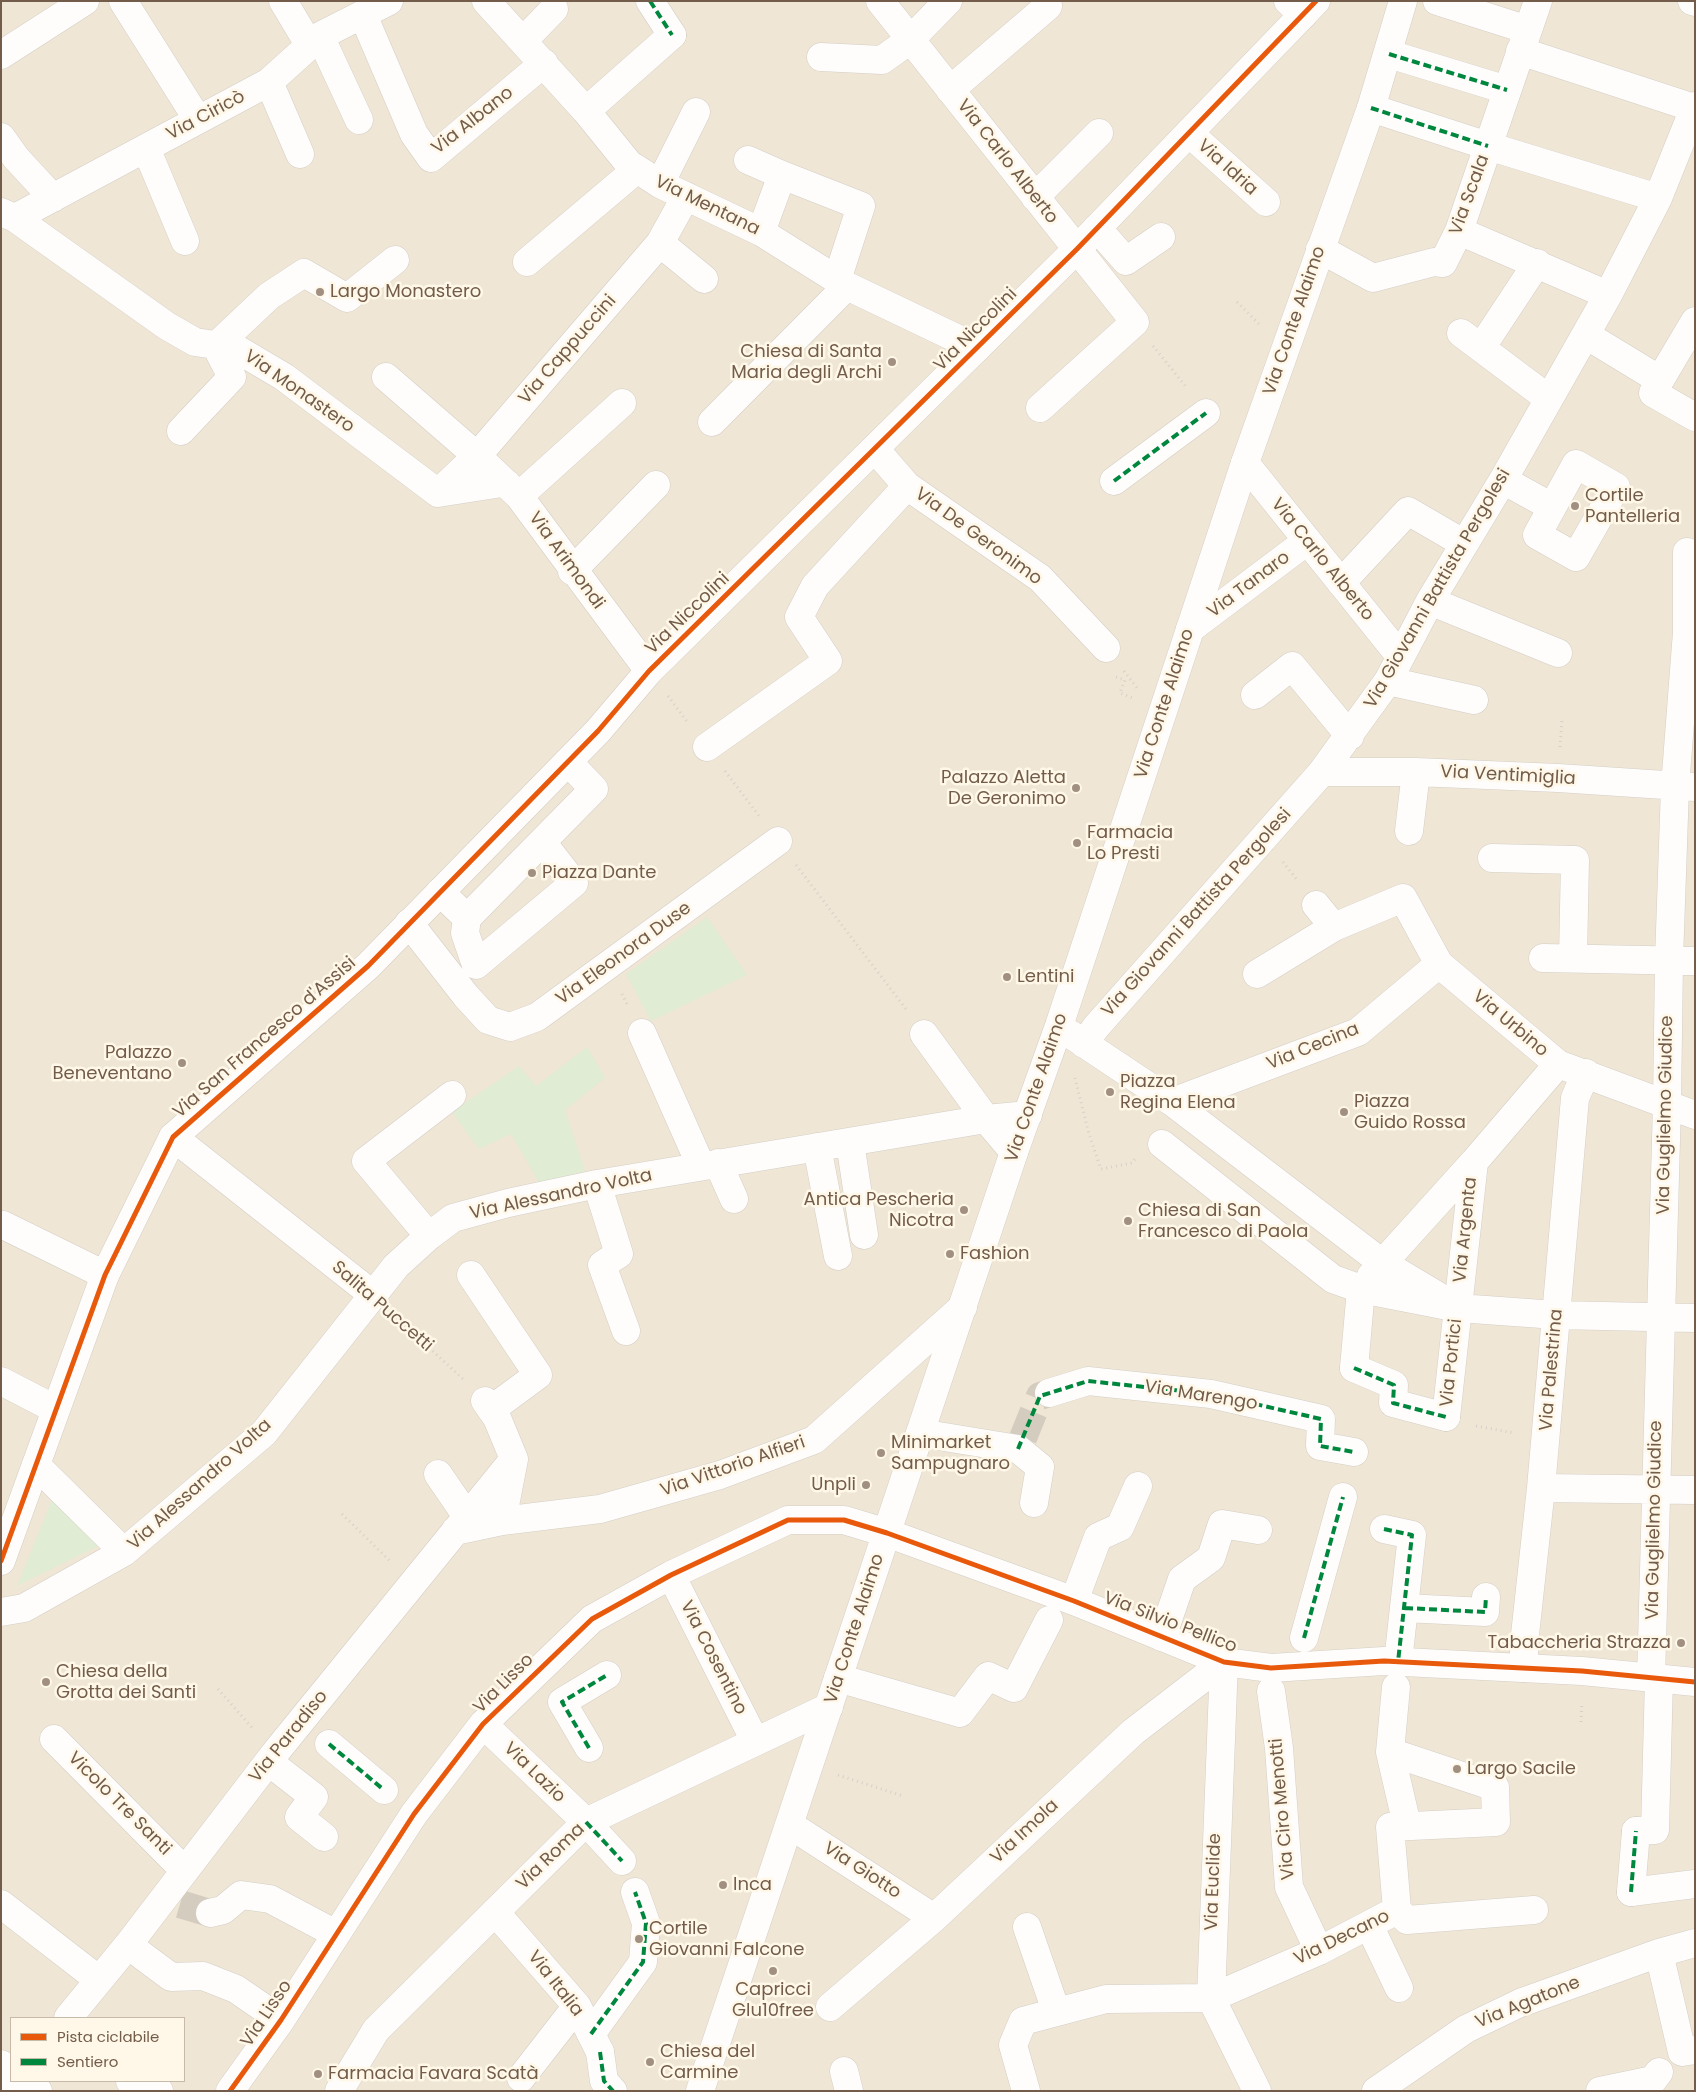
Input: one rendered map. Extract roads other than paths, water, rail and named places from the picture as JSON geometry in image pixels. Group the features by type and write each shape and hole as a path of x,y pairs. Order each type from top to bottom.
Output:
{"street":[{"path":"1,55 85,1"},
{"path":"123,1 198,120"},
{"path":"283,1 315,41 359,120"},
{"name":"Via Ciricò","path":"8,215 53,198 269,82 315,41 389,1"},
{"name":"Via Mentana","path":"486,1 544,63 629,164 637,170 660,184 760,232 842,283 977,348"},
{"path":"586,111 672,35 650,1"},
{"name":"Via Carlo Alberto","path":"880,1 1135,322 1040,408"},
{"path":"821,57 882,60 910,40 948,1"},
{"name":"Via Conte Alaimo","path":"700,2091 1014,1152 1059,1026 1157,706 1190,629 1245,464 1371,108 1389,54 1403,1"},
{"path":"1437,1 1524,41 1694,107"},
{"name":"Via Scala","path":"1320,249 1373,278 1434,262 1443,263 1459,231 1538,1"},
{"path":"950,90 1048,6"},
{"name":"Via Niccolini","path":"649,671 1077,249 1189,133 1303,6"},
{"path":"524,41 554,9"},
{"name":"Via Albano","path":"363,15 414,134 431,158 544,63"},
{"path":"1389,54 1507,90"},
{"path":"269,82 300,154"},
{"name":"Via Giovanni Battista Pergolesi","path":"1084,1044 1096,1027 1322,772 1350,736 1388,680 1430,601 1503,480 1608,295 1658,198 1694,107"},
{"path":"1371,108 1658,198"},
{"path":"660,184 696,112"},
{"path":"1035,197 1099,133"},
{"name":"Via Idria","path":"1189,133 1266,202"},
{"path":"1,137 16,158 53,198"},
{"path":"146,148 185,241"},
{"path":"712,422 842,283 861,206 748,160"},
{"path":"527,262 637,170"},
{"path":"760,232 782,175"},
{"name":"Via Cappuccini","path":"438,493 477,456 660,243 686,196"},
{"name":"Via Monastero","path":"8,215 167,326 195,342 235,348 284,377 438,493"},
{"path":"1097,228 1126,261 1161,237"},
{"path":"1459,231 1608,295"},
{"path":"660,243 704,279"},
{"path":"181,431 232,377 216,346 269,296 304,273 347,298 395,260"},
{"path":"1537,263 1471,341 1549,399"},
{"path":"1695,321 1652,394 1695,417"},
{"path":"1586,335 1660,380"},
{"name":"Via Arimondi","path":"386,377 513,490 649,671"},
{"path":"438,493 502,483 513,490 622,403"},
{"path":"1114,481 1206,413"},
{"name":"Via De Geronimo","path":"875,449 907,486 1040,578 1112,655"},
{"name":"Via Carlo Alberto","path":"1245,464 1400,656"},
{"path":"1503,480 1552,507"},
{"path":"572,571 656,485"},
{"path":"707,747 828,661 799,617 815,586 907,486"},
{"path":"1341,583 1408,511 1463,544"},
{"name":"Via Tanaro","path":"1190,629 1307,541"},
{"name":"Via Guglielmo Giudice","path":"1687,552 1691,632 1685,787 1682,960 1667,1104 1660,1318 1656,1489 1655,1830 1636,1831 1631,1892 1695,1884"},
{"path":"1430,601 1558,654"},
{"path":"1255,695 1292,666 1350,736"},
{"name":"Via San Francesco d'Assisi","path":"1,1561 105,1275 173,1137 368,966 598,731 649,671"},
{"path":"1388,680 1474,700"},
{"path":"542,842 574,883 476,965 466,933 467,918 594,789 568,762"},
{"name":"Via Ventimiglia","path":"1322,772 1416,772 1558,778 1685,787"},
{"path":"1409,831 1416,772"},
{"name":"Via Eleonora Duse","path":"409,923 466,996 488,1020 510,1027 537,1017 778,841"},
{"path":"1492,858 1575,860 1573,958"},
{"path":"440,892 467,918"},
{"path":"1257,974 1334,927 1403,898 1439,964"},
{"path":"1316,905 1334,927"},
{"path":"1544,958 1682,960"},
{"name":"Via Urbino","path":"1439,964 1558,1064 1695,1115"},
{"name":"Via Cecina","path":"1172,1102 1358,1032 1439,964"},
{"path":"1059,1026 1172,1102 1381,1262 1458,1308"},
{"path":"642,1033 710,1165 734,1199"},
{"path":"924,1034 986,1119 1014,1152"},
{"name":"Via Argenta","path":"1458,1308 1474,1162 1558,1064"},
{"name":"Via Palestrina","path":"1524,1668 1524,1644 1542,1488 1575,1098 1586,1073"},
{"path":"428,1236 366,1162 452,1095"},
{"name":"Via Alessandro Volta","path":"1,1612 24,1608 124,1552 264,1433 396,1266 428,1236 453,1218 508,1202 596,1184 986,1119 1028,1115"},
{"name":"Salita Puccetti","path":"173,1137 372,1294"},
{"path":"850,1142 864,1235"},
{"path":"1162,1144 1333,1278 1362,1289 1458,1308 1556,1315 1695,1318"},
{"path":"817,1147 838,1256"},
{"path":"1362,1289 1381,1262 1474,1162"},
{"path":"596,1184 619,1254 602,1265 626,1331"},
{"path":"3,1225 105,1275"},
{"path":"471,1275 538,1375 488,1405 498,1418 514,1459 502,1521"},
{"name":"Via Portici","path":"1362,1289 1354,1368 1394,1385 1393,1403 1446,1417 1458,1308"},
{"name":"Via Vittorio Alfieri","path":"461,1523 502,1521 600,1509 720,1475 814,1440 963,1307"},
{"path":"1,1381 55,1409"},
{"name":"Via Marengo","path":"1049,1393 1088,1381 1211,1394 1321,1419 1320,1446 1354,1452"},
{"path":"920,1433 1021,1443 1040,1467 1034,1503"},
{"name":"Via Paradiso","path":"69,2017 128,1945 171,1901 184,1870 272,1757 514,1459"},
{"path":"36,1465 124,1552"},
{"path":"438,1474 461,1523"},
{"path":"1074,1601 1098,1537 1120,1526 1138,1486"},
{"path":"1542,1488 1695,1490"},
{"path":"1304,1638 1343,1497"},
{"name":"Via Lisso","path":"230,2091 281,2020 414,1814 483,1724 592,1619 671,1575 788,1520 844,1520 887,1533"},
{"path":"1162,1637 1182,1580 1211,1558 1222,1524 1258,1530"},
{"name":"Via Decano","path":"1211,1998 1319,1951 1397,1910 1398,1826 1390,1752 1412,1535 1384,1529"},
{"name":"Via Silvio Pellico","path":"887,1533 1074,1601 1224,1662 1271,1668 1397,1674 1524,1668 1582,1671 1695,1682"},
{"name":"Via Cosentino","path":"671,1575 755,1741"},
{"path":"1405,1608 1485,1612 1486,1597"},
{"path":"838,1678 960,1713 988,1676 1014,1688 1049,1620"},
{"name":"Via Imola","path":"830,2007 934,1918 1133,1732 1224,1662"},
{"name":"Via Euclide","path":"1224,1662 1211,1998 1250,2088"},
{"path":"589,1748 562,1702 607,1675"},
{"name":"Via Ciro Menotti","path":"1271,1691 1279,1748 1289,1887 1319,1951"},
{"name":"Via Roma","path":"339,2091 376,2030 586,1822 829,1707"},
{"name":"Via Lazio","path":"483,1724 586,1822 622,1861"},
{"name":"Vicolo Tre Santi","path":"54,1738 184,1870"},
{"path":"329,1744 384,1790"},
{"path":"1390,1752 1494,1787 1496,1822 1398,1826"},
{"path":"272,1757 314,1797 299,1817 324,1836"},
{"name":"Via Giotto","path":"790,1825 934,1918"},
{"path":"596,2043 643,1962 646,1923 635,1892"},
{"path":"210,1913 223,1910 241,1895 270,1900 336,1934"},
{"path":"1,1904 99,1980"},
{"path":"1397,1910 1407,1920 1534,1910"},
{"name":"Via Italia","path":"495,1912 577,2006 596,2043 604,2081 613,2091"},
{"path":"1369,1925 1399,1988"},
{"path":"1027,1927 1056,2011"},
{"name":"Via Agatone","path":"1376,2091 1466,2029 1520,2003 1659,1953 1695,1943"},
{"path":"128,1945 171,1977 202,1976 236,1989 281,2020"},
{"path":"1659,1953 1688,2051"},
{"path":"1026,2091 1013,2045 1023,2021 1106,1999 1211,1998"},
{"path":"521,2078 577,2006"},
{"path":"1600,2091 1653,2080 1659,2072"},
{"path":"26,2082 38,2091"},
{"path":"133,2082 159,2091"}],"tunnel":[{"path":"1023,1438 1040,1396 1049,1393"},
{"path":"180,1904 210,1913"}],"place":[{"name":"Largo Monastero","path":"320,292"},
{"name":"Chiesa di Santa Maria degli Archi","path":"892,362"},
{"name":"Cortile Pantelleria","path":"1575,506"},
{"name":"Palazzo Aletta De Geronimo","path":"1076,788"},
{"name":"Farmacia Lo Presti","path":"1077,843"},
{"name":"Piazza Dante","path":"532,873"},
{"name":"Lentini","path":"1007,977"},
{"name":"Palazzo Beneventano","path":"182,1063"},
{"name":"Piazza Regina Elena","path":"1110,1092"},
{"name":"Piazza Guido Rossa","path":"1344,1112"},
{"name":"Antica Pescheria Nicotra","path":"964,1210"},
{"name":"Chiesa di San Francesco di Paola","path":"1128,1221"},
{"name":"Fashion","path":"950,1254"},
{"name":"Minimarket Sampugnaro","path":"881,1453"},
{"name":"Unpli","path":"866,1485"},
{"name":"Tabaccheria Strazza","path":"1681,1643"},
{"name":"Chiesa della Grotta dei Santi","path":"46,1682"},
{"name":"Largo Sacile","path":"1457,1769"},
{"name":"Inca","path":"723,1885"},
{"name":"Cortile Giovanni Falcone","path":"639,1939"},
{"name":"Capricci Glu10free","path":"773,1971"},
{"name":"Chiesa del Carmine","path":"650,2062"},
{"name":"Farmacia Favara Scatà","path":"318,2074"}]}
